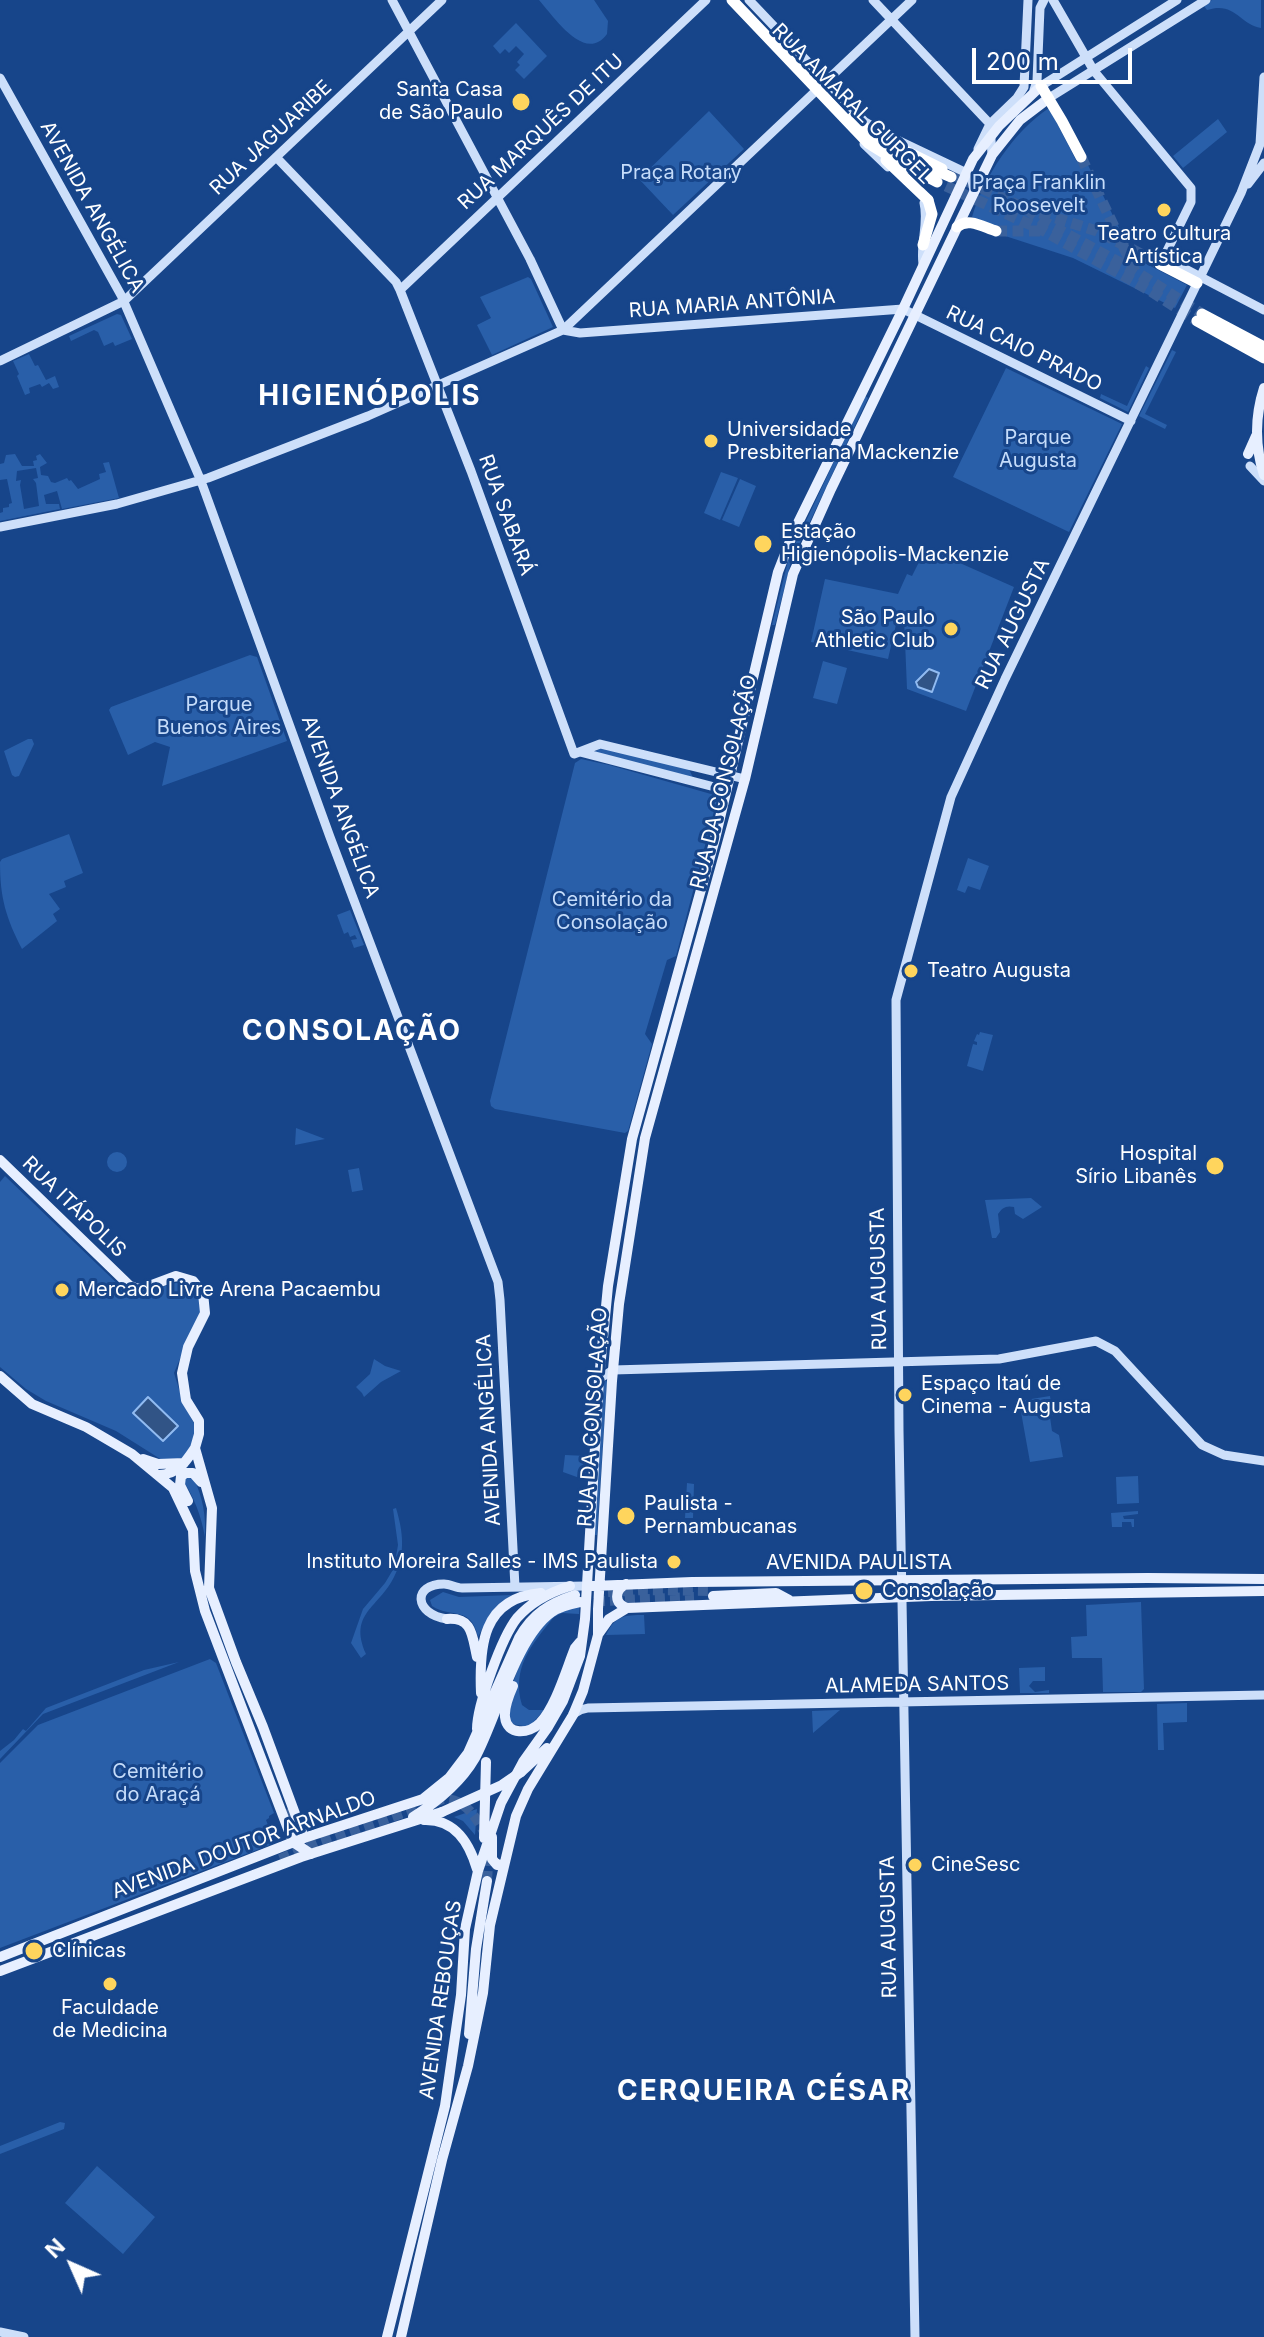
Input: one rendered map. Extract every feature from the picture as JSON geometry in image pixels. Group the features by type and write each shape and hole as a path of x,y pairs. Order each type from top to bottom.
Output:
{"highway":[{"path":"732,0 870,147 928,200 932,214 923,245"},
{"path":"742,0 863,127 945,179"},
{"path":"1031,91 1049,98 1081,157"},
{"path":"858,114 876,139 945,179"},
{"path":"870,147 945,179"},
{"path":"957,227 968,221 996,231"},
{"path":"1163,260 1198,279"},
{"path":"1200,318 1264,358"},
{"path":"1222,331 1264,347"}],"main road":[{"name":"RUA DA CONSOLAÇÃO","path":"582,1639 608,1286 632,1139 726,790 778,572 973,159 991,129 1031,91"},
{"name":"RUA DA CONSOLAÇÃO","path":"573,1715 598,1635 613,1370 622,1283 645,1138 745,779 796,564 992,155 1020,120 1049,98"},
{"path":"1264,388 1257,434 1264,478"},
{"path":"1249,460 1257,434"},
{"path":"681,961 694,963"},
{"name":"RUA ITÁPOLIS","path":"0,1160 124,1280 138,1289 176,1276 183,1277 193,1281 203,1293 205,1313 188,1347 182,1373 186,1400 199,1421 195,1448"},
{"path":"0,1376 32,1404 86,1427 132,1454 159,1475 180,1498 193,1530"},
{"path":"159,1475 173,1473 195,1448"},
{"path":"195,1448 213,1519 209,1588 253,1704 255,1720 289,1813 293,1842 311,1854"},
{"path":"132,1454 158,1464 184,1463 202,1475"},
{"path":"209,1494 195,1474 181,1476 180,1482 192,1511 198,1592 289,1813 304,1838"},
{"name":"AVENIDA PAULISTA","path":"627,1608 687,1605 715,1593 790,1581 1264,1579"},
{"path":"687,1582 694,1592 687,1605"},
{"name":"AVENIDA PAULISTA","path":"587,1586 687,1582 715,1593 776,1593 791,1601 1264,1591"},
{"path":"627,1584 619,1590 617,1597 627,1608"},
{"path":"481,1694 481,1645 484,1634 497,1613 514,1600 541,1593"},
{"path":"405,1823 440,1799 467,1771 531,1633 575,1594"},
{"name":"AVENIDA DOUTOR ARNALDO","path":"1,1971 280,1857 293,1842 423,1799 461,1764 477,1736 481,1699 515,1620 537,1601 575,1594"},
{"path":"598,1635 608,1619 627,1608"},
{"path":"447,1619 459,1619 467,1624 480,1667"},
{"path":"516,1664 505,1714 507,1724 520,1732 533,1728 547,1713 575,1648 582,1639"},
{"name":"AVENIDA REBOUÇAS","path":"387,2337 445,2106 461,1995 465,1929 479,1865 494,1819 523,1762 563,1701 580,1656 582,1639"},
{"name":"AVENIDA REBOUÇAS","path":"401,2337 442,2160 468,2066 503,1864 520,1806 573,1715"},
{"path":"405,1823 442,1812 502,1785 521,1772 557,1738"},
{"path":"479,1865 485,1825 486,1762"},
{"path":"494,1819 492,1859 497,1865 503,1864"},
{"path":"405,1823 433,1820 457,1830 479,1865"},
{"name":"AVENIDA DOUTOR ARNALDO","path":"0,1957 111,1913 126,1915 280,1857 311,1854 405,1823"},
{"name":"AVENIDA REBOUÇAS","path":"468,2066 476,1949 487,1881"}],"street":[{"path":"392,0 538,273 563,330"},
{"name":"RUA JAGUARIBE","path":"0,361 124,301 442,0"},
{"name":"RUA MARQUÊS DE ITU","path":"400,290 706,0"},
{"name":"RUA AMARAL GURGEL","path":"726,0 924,203 923,245"},
{"name":"RUA AMARAL GURGEL","path":"749,0 874,129 971,175 974,191"},
{"path":"873,0 982,115 991,129 992,155"},
{"path":"0,527 117,504 201,481 326,433 563,330 912,0"},
{"path":"1028,0 1025,82 1031,91 1037,81 1040,8 1044,0"},
{"path":"1053,0 1094,71 1192,192 1191,202 1163,260"},
{"name":"RUA DA CONSOLAÇÃO","path":"991,129 1003,112 1031,91 1177,0"},
{"name":"RUA DA CONSOLAÇÃO","path":"1049,98 1206,0"},
{"path":"1037,69 1049,76 1057,75"},
{"path":"1241,193 1261,149 1264,77"},
{"name":"AVENIDA ANGÉLICA","path":"0,78 124,301 201,481 330,837 498,1282 515,1587"},
{"path":"982,115 1003,112"},
{"name":"RUA SABARÁ","path":"276,157 396,282 577,753"},
{"path":"1241,193 1264,163"},
{"name":"RUA AUGUSTA","path":"915,2337 898,1362 896,1000 951,797 1241,193"},
{"name":"RUA DA CONSOLAÇÃO","path":"923,245 923,264"},
{"path":"1198,279 1264,310"},
{"name":"RUA MARIA ANTÔNIA","path":"563,330 576,333 903,309"},
{"name":"RUA CAIO PRADO","path":"903,309 1131,421"},
{"path":"573,322 572,329 576,333"},
{"path":"1249,460 1264,478"},
{"path":"577,753 600,744 745,779"},
{"path":"577,753 726,790"},
{"path":"690,766 696,782"},
{"path":"599,1379 613,1370 1005,1359 1096,1341 1115,1351 1202,1445 1224,1455 1264,1461"},
{"name":"AVENIDA PAULISTA","path":"447,1619 437,1617 422,1605 421,1598 436,1585 515,1587 575,1594 587,1586"},
{"name":"ALAMEDA SANTOS","path":"573,1715 588,1708 1264,1695"},
{"path":"0,2332 24,2337"}],"green space":[{"path":"539,0 594,0 608,21 607,34 598,42 589,44 580,41 561,26"},
{"path":"1212,0 1261,0 1261,28 1224,8 1207,10 1204,6"},
{"path":"516,23 547,56 524,79 515,70 524,54 516,46 509,53 505,49 500,54 493,46"},
{"name":"Praça Franklin Roosevelt","path":"1049,108 1077,162 1085,159 1132,254 1142,253 1139,260 1187,285 1175,308 1073,258 996,233 998,229 972,217 984,186 1002,156 1023,130"},
{"name":"Praça Rotary","path":"709,111 744,149 673,215 639,179"},
{"path":"1218,119 1227,132 1183,168 1173,156"},
{"path":"528,277 553,327 492,355 477,325 491,318 480,297"},
{"path":"117,314 121,315 132,339 115,346 113,342 104,346 94,330 71,341 69,336"},
{"path":"1172,350 1176,352 1145,414 1167,425 1165,429 1139,416"},
{"path":"29,354 46,380 55,376 59,387 53,389 49,383 42,387 40,384 29,388 30,393 25,395 13,361"},
{"path":"1146,366 1149,368 1128,412 1100,398 1101,394 1127,406"},
{"name":"Parque Augusta","path":"1006,368 1122,424 1069,532 953,477"},
{"path":"865,396 868,398 791,562 775,625 772,625 789,557"},
{"path":"15,454 22,466 34,466 33,461 40,454 47,463 40,467 41,475 48,476 55,483 67,478 78,489 100,479 99,474 106,472 103,463 109,462 119,498 62,509 57,491 44,495 46,504 59,504 60,509 0,521 3,508 12,503 7,479 0,480 0,464 4,463 6,455","holes":["36,468 38,478 33,479 39,506 24,509 21,480 16,481 17,471"]},
{"path":"721,472 738,478 720,520 704,513"},
{"path":"740,479 756,486 739,527 722,520"},
{"name":"São Paulo Athletic Club","path":"926,548 1014,587 966,711 907,689 904,617 898,616 888,659 811,642 825,579 898,594 907,574 912,576"},
{"name":"Parque Buenos Aires","path":"250,655 257,657 287,741 162,786 170,747 155,742 128,755 109,710 111,707"},
{"path":"823,661 847,668 837,704 813,698"},
{"path":"32,739 34,744 19,776 15,777 4,751"},
{"path":"602,747 689,769 694,780 593,753"},
{"name":"Cemitério da Consolação","path":"581,759 718,796 676,956 667,960 645,1034 652,1044 625,1133 495,1109 490,1101 575,763"},
{"path":"69,834 83,873 64,881 66,887 49,894 60,909 53,914 57,921 22,949 5,907 0,862"},
{"path":"968,858 989,866 980,890 968,886 965,893 957,890"},
{"path":"350,910 364,945 354,948 351,940 357,939 355,935 350,937 348,932 344,934 337,915"},
{"path":"980,1032 993,1035 983,1071 967,1066"},
{"path":"296,1128 325,1139 295,1145"},
{"path":"113,1152 121,1152 127,1162 121,1172 113,1172 107,1166 107,1158"},
{"path":"359,1168 363,1190 352,1192 348,1170"},
{"path":"5,1176 123,1289 142,1295 182,1282 197,1295 200,1313 174,1373 184,1405 195,1425 192,1447 183,1458 162,1460 116,1431 46,1401 0,1367 0,1182"},
{"path":"1031,1198 1042,1207 1023,1219 1015,1214 1014,1207 1004,1208 998,1214 1000,1232 992,1238 985,1200"},
{"path":"374,1359 401,1371 381,1382 364,1397 356,1387 370,1374"},
{"path":"604,1381 607,1381 597,1535 594,1535"},
{"path":"1050,1396 1052,1431 1059,1435 1063,1457 1030,1462 1019,1401"},
{"path":"565,1455 587,1456 585,1480 563,1472"},
{"path":"183,1476 194,1479 200,1493 205,1537 199,1514"},
{"path":"1138,1476 1139,1503 1117,1504 1116,1477"},
{"path":"687,1483 694,1484 693,1518 685,1518"},
{"path":"396,1508 402,1534 400,1560 388,1588 363,1620 361,1640 366,1654 361,1658 351,1643 363,1609 394,1568 398,1545 393,1509"},
{"path":"1138,1511 1138,1514 1123,1516 1124,1519 1134,1519 1134,1527 1131,1522 1122,1522 1122,1527 1112,1527 1111,1513"},
{"path":"580,1591 579,1614 562,1613 554,1617 531,1647 521,1668 519,1692 522,1705 529,1710 544,1710 529,1727 512,1724 507,1714 508,1699 535,1632 556,1615 572,1608 571,1594 566,1592"},
{"path":"443,1592 459,1597 512,1595 490,1614 478,1637 471,1620 432,1606 430,1600"},
{"path":"1141,1602 1144,1689 1141,1692 1103,1692 1102,1658 1072,1658 1071,1637 1087,1636 1086,1605"},
{"path":"644,1615 645,1634 606,1635 621,1618"},
{"name":"Cemitério do Araçá","path":"210,1659 216,1663 274,1813 266,1820 275,1843 0,1948 0,1763 38,1725"},
{"path":"179,1662 43,1714 0,1759 0,1751 23,1729 26,1731 46,1708 144,1670"},
{"path":"1045,1667 1045,1681 1033,1681 1029,1686 1035,1692 1049,1690 1049,1693 1020,1693 1019,1668"},
{"path":"1187,1703 1187,1722 1163,1723 1164,1750 1158,1750 1157,1704"},
{"path":"840,1710 813,1733 812,1711"},
{"path":"477,1809 475,1835 463,1821 454,1817"},
{"path":"60,2122 65,2123 64,2129 0,2154 0,2146"},
{"path":"97,2166 155,2217 123,2254 65,2203"}],"shaded area":[{"path":"929,669 939,673 932,692 918,687 916,682"},
{"path":"148,1397 178,1426 163,1441 133,1413"}],"tunnel":[{"path":"1081,157 1135,271"},
{"path":"952,174 1028,210 1135,271 1202,314"},
{"path":"946,186 1044,231 1197,321"},
{"path":"1040,213 1097,231 1160,264"},
{"path":"996,231 1040,231"},
{"path":"593,1593 713,1591"},
{"path":"580,1602 694,1597"},
{"path":"280,1859 443,1799 463,1805 484,1832"},
{"path":"287,1809 297,1837 304,1844"},
{"path":"487,1881 489,1851"}],"place":[{"name":"Santa Casa de São Paulo","path":"521,102"},
{"name":"Teatro Cultura Artística","path":"1164,210"},
{"name":"Universidade Presbiteriana Mackenzie","path":"711,441"},
{"name":"Estação Higienópolis-Mackenzie","path":"763,544"},
{"name":"São Paulo Athletic Club","path":"951,629"},
{"name":"Teatro Augusta","path":"911,971"},
{"name":"Hospital Sírio Libanês","path":"1215,1166"},
{"name":"Mercado Livre Arena Pacaembu","path":"62,1290"},
{"name":"Espaço Itaú de Cinema - Augusta","path":"905,1395"},
{"name":"Paulista - Pernambucanas","path":"626,1516"},
{"name":"Instituto Moreira Salles - IMS Paulista","path":"674,1562"},
{"name":"Consolação","path":"864,1591"},
{"name":"CineSesc","path":"915,1865"},
{"name":"Clínicas","path":"34,1951"},
{"name":"Faculdade de Medicina","path":"110,1984"}],"district":[{"name":"HIGIENÓPOLIS","path":"370,397"},
{"name":"CONSOLAÇÃO","path":"352,1032"},
{"name":"CERQUEIRA CÉSAR","path":"764,2092"}]}
